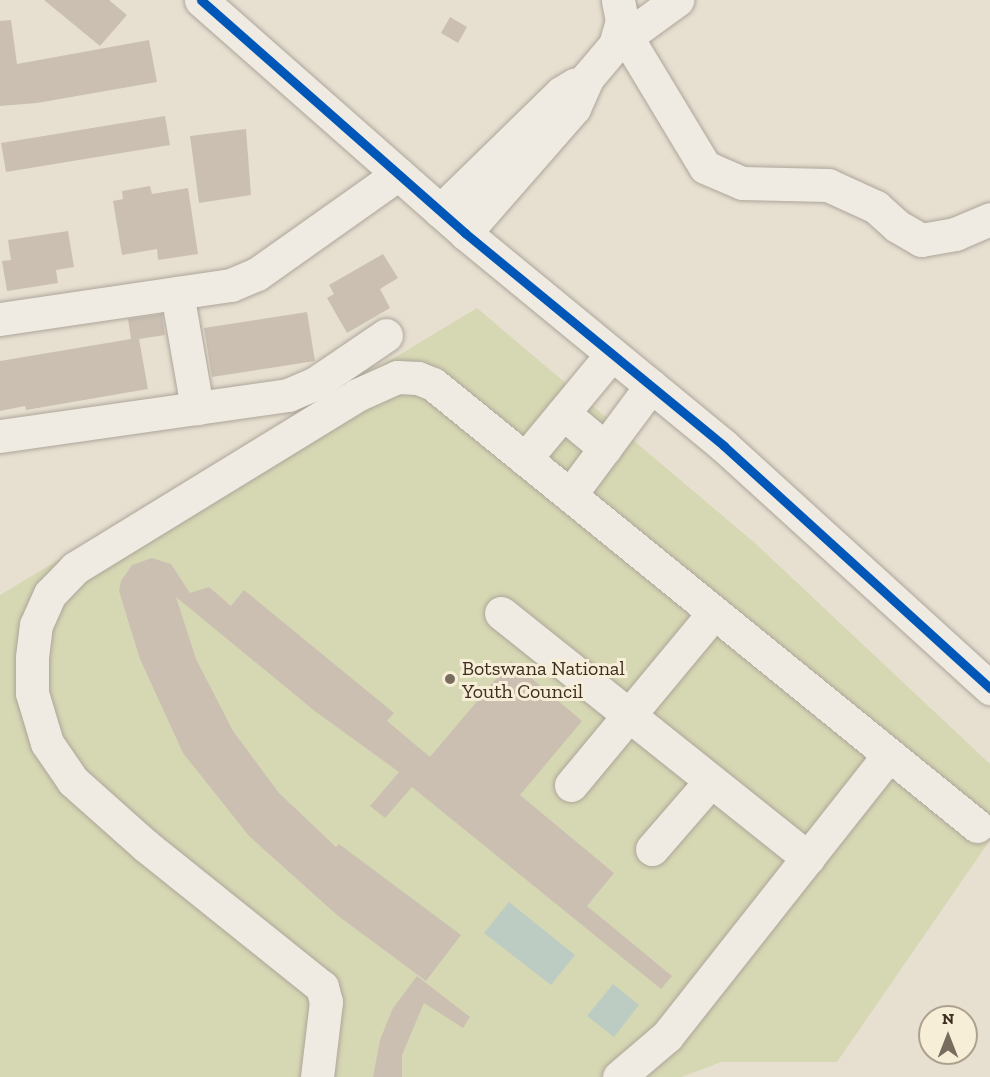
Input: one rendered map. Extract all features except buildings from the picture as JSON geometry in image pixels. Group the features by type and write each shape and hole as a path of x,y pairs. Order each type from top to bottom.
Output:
{"street":[{"path":"201,0 465,233 724,446 990,688"},
{"path":"618,0 622,21 621,41 705,167 741,183 828,185 876,207 897,226 921,240 955,234 990,219"},
{"path":"440,211 561,93 588,77 621,41 677,0"},
{"path":"465,233 574,108 588,77"},
{"path":"0,319 231,285 257,274 398,174"},
{"path":"177,293 196,408"},
{"path":"0,436 288,395 314,384 386,335"},
{"path":"525,459 612,354"},
{"path":"318,1077 326,1002 322,987 146,846 74,781 47,743 32,693 36,625 50,594 75,568 357,395 398,377 418,378 433,384 977,826"},
{"path":"570,495 651,386"},
{"path":"563,413 605,448"},
{"path":"501,613 808,858"},
{"path":"571,785 714,613"},
{"path":"619,1077 667,1036 889,755"},
{"path":"652,849 711,781"}],"green space":[{"name":"Botswana National Youth Council","path":"477,308 756,544 990,764 990,840 837,1062 721,1062 682,1077 0,1077 0,595"}],"shaded area":[{"path":"509,902 575,955 551,985 484,933"},
{"path":"613,984 639,1005 614,1037 587,1016"}],"cycle path":[{"path":"201,0 465,233 724,446 990,688"}],"place":[{"name":"Botswana National Youth Council","path":"450,679"}]}
